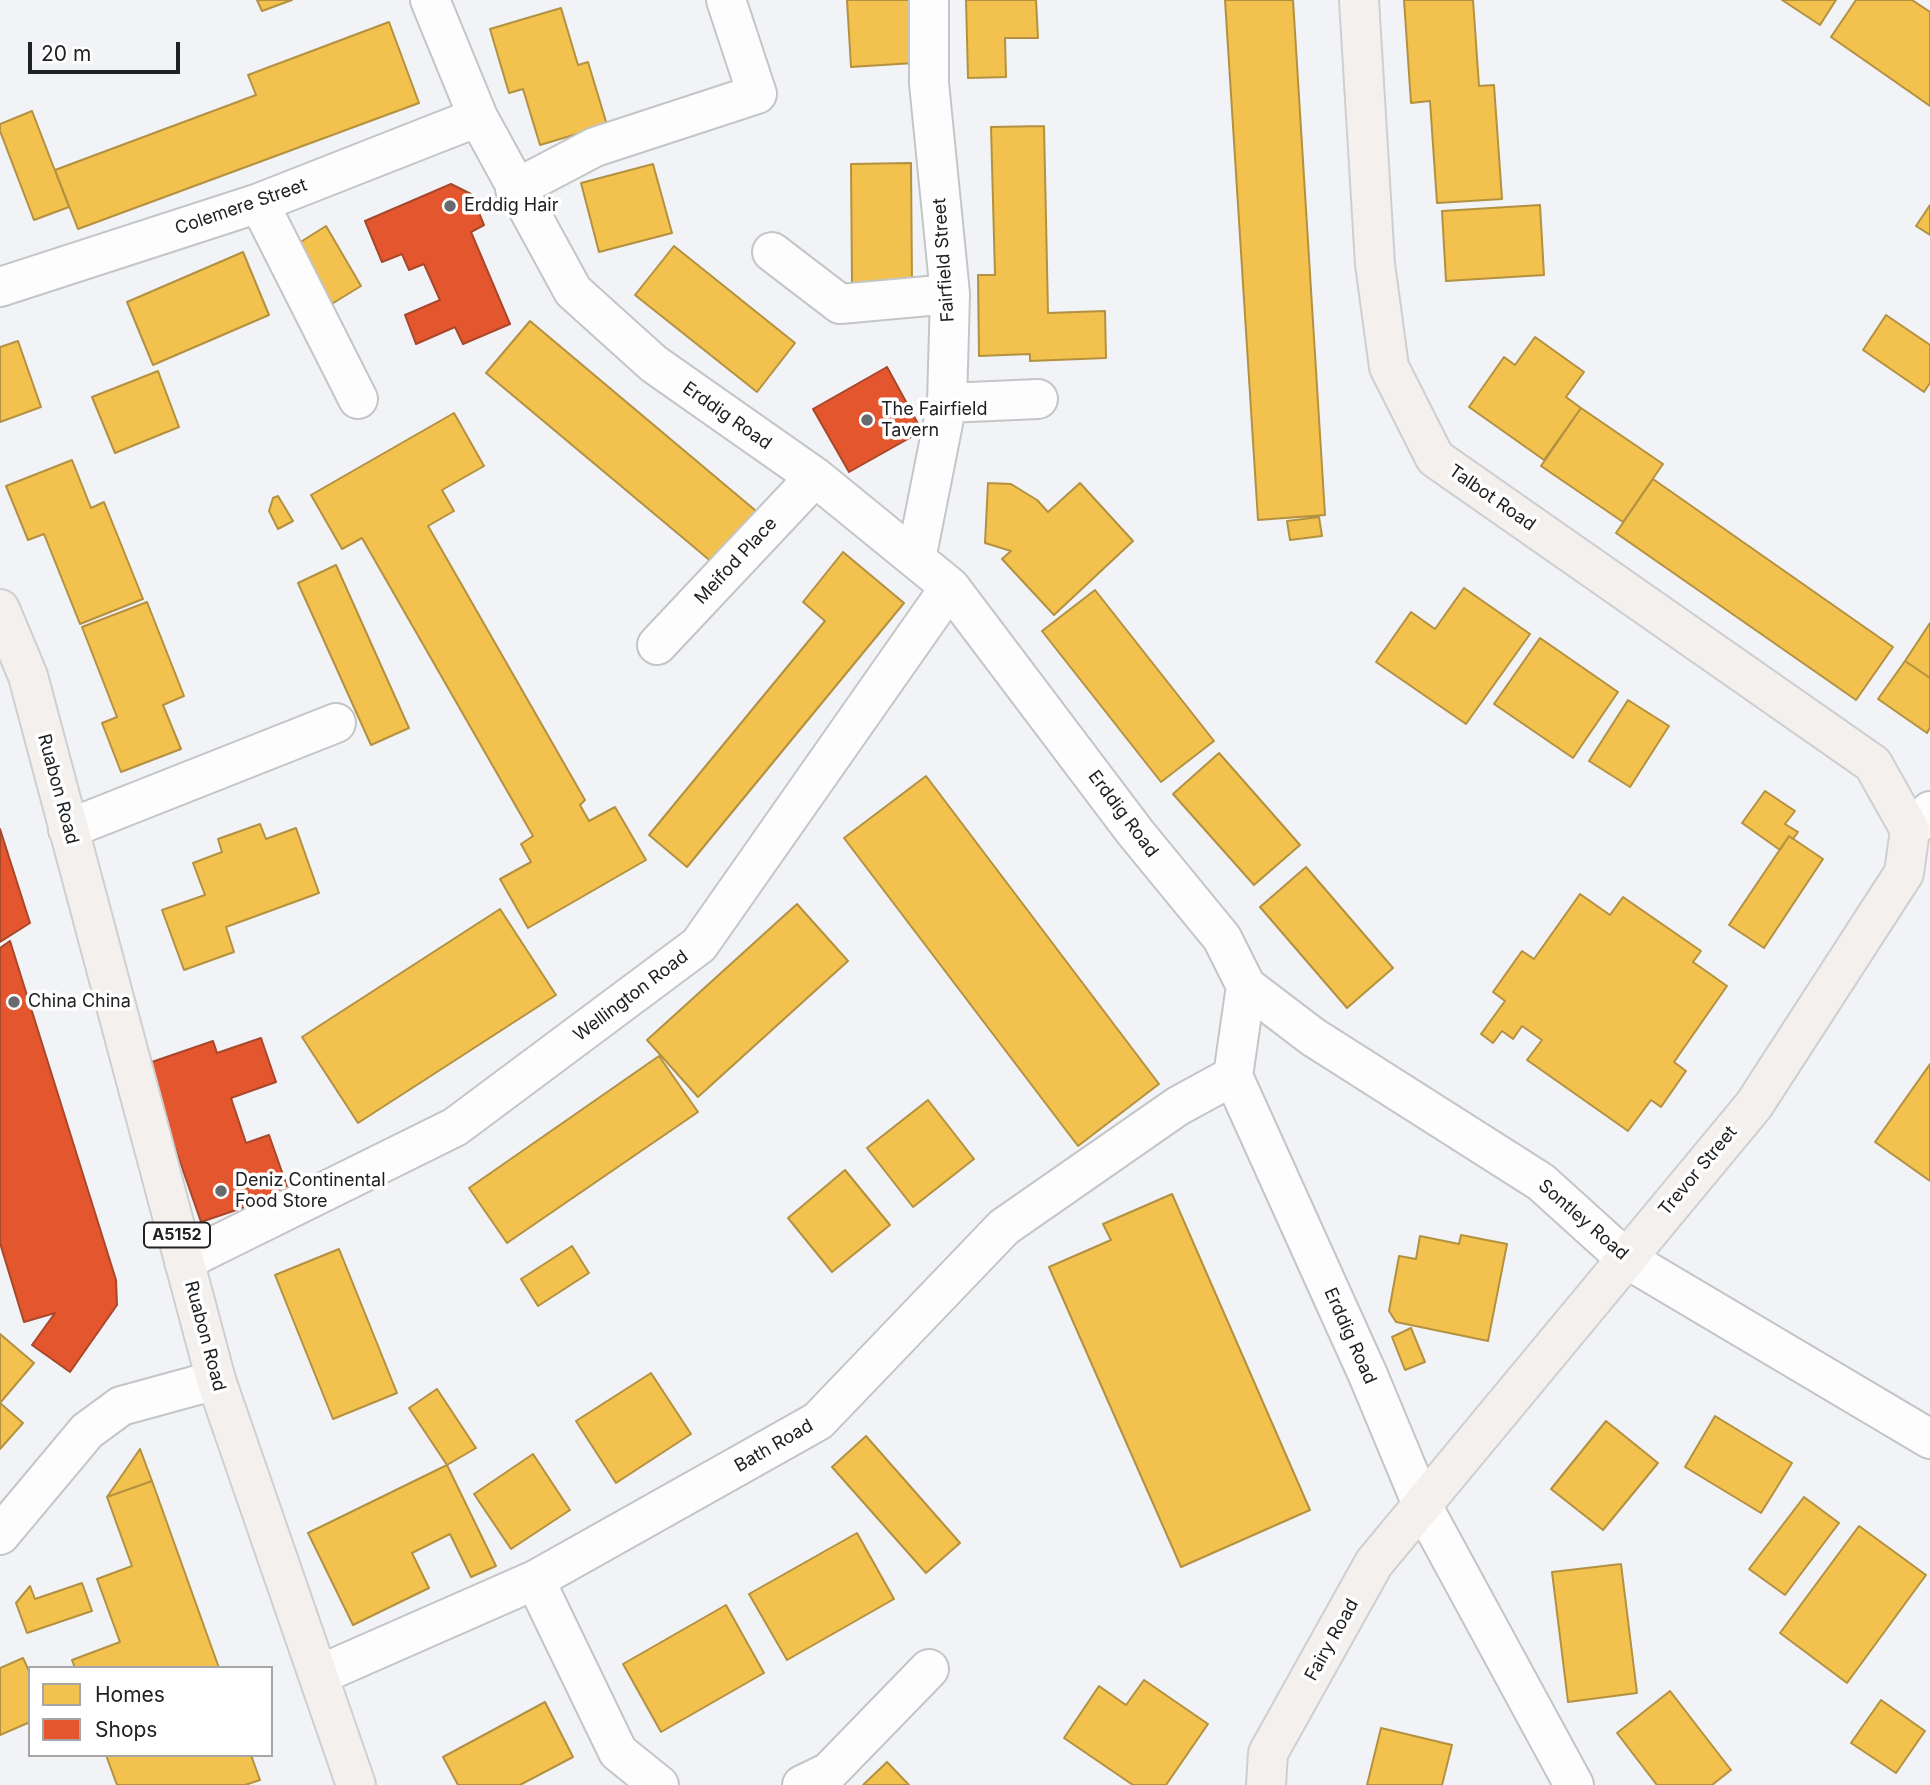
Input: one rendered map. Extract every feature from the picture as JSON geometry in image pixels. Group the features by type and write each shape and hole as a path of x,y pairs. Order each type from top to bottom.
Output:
{"main road":[{"name":"Talbot Road","path":"1359,0 1375,264 1389,367 1435,458 1873,764 1920,820"},
{"name":"A5152","path":"0,610 14,685"},
{"name":"Ruabon Road","path":"14,685 68,829 216,1380 356,1785"},
{"name":"Trevor Street","path":"1423,1507 1625,1258 1754,1105 1904,873 1920,820"},
{"name":"Fairy Road","path":"1266,1785 1268,1753 1368,1575 1423,1507"}],"street":[{"name":"Erddig Road","path":"430,0 478,117 573,291 654,365 815,477 950,587 1135,832 1222,938 1247,986"},
{"path":"515,189 595,147 757,94 726,0"},
{"name":"Fairfield Street","path":"916,559 947,403 950,294 929,83 929,0"},
{"name":"Colemere Street","path":"0,287 259,203 478,117"},
{"path":"259,203 358,399"},
{"path":"772,252 840,304 950,294"},
{"path":"947,403 1038,399"},
{"name":"Meifod Place","path":"657,645 815,477"},
{"name":"Wellington Road","path":"184,1261 456,1127 699,945 950,587"},
{"path":"68,829 335,723"},
{"path":"1233,1076 1247,986"},
{"name":"Sontley Road","path":"1247,986 1313,1037 1541,1182 1625,1258 1930,1439"},
{"name":"Erddig Road","path":"1233,1076 1368,1375 1423,1507 1574,1785"},
{"name":"Bath Road","path":"319,1675 535,1580 818,1421 1004,1227 1178,1106 1233,1076"},
{"path":"0,1535 87,1431 121,1406 216,1380"},
{"path":"535,1580 618,1752 659,1785"},
{"path":"802,1785 829,1772 929,1669"}],"building: Homes":[{"path":"257,0 292,0 262,11"},
{"path":"847,0 910,0 914,63 851,67"},
{"path":"966,0 1036,0 1038,38 1005,38 1006,77 968,78"},
{"path":"1225,0 1293,0 1325,515 1258,520"},
{"path":"1404,0 1473,0 1479,86 1494,85 1502,199 1437,203 1430,101 1411,103"},
{"path":"1782,0 1836,0 1820,25"},
{"path":"1856,0 1912,0 1930,12 1930,106 1831,37"},
{"path":"561,8 578,65 588,62 607,125 540,145 523,89 509,93 490,29"},
{"path":"389,22 419,103 78,229 55,170 256,95 248,75"},
{"path":"32,111 69,207 34,220 0,131 0,124"},
{"path":"1044,126 1048,313 1105,311 1106,358 1030,361 1030,354 979,356 978,275 995,275 991,127"},
{"path":"911,163 912,283 852,284 851,164"},
{"path":"653,164 672,233 599,252 581,183"},
{"path":"1540,205 1544,275 1446,281 1442,211"},
{"path":"1930,205 1930,235 1916,226"},
{"path":"326,226 361,286 330,305 294,246"},
{"path":"674,246 795,343 757,392 635,295"},
{"path":"243,252 269,315 153,365 127,302"},
{"path":"1886,315 1930,345 1930,383 1924,392 1863,350"},
{"path":"530,321 762,516 719,568 486,373"},
{"path":"1535,337 1584,372 1566,397 1581,408 1544,460 1469,407 1504,357 1515,365"},
{"path":"18,341 41,407 0,422 0,347"},
{"path":"158,371 179,427 115,453 92,397"},
{"path":"1581,408 1663,464 1623,522 1541,466"},
{"path":"454,413 484,466 442,490 454,511 428,526 585,800 580,805 589,821 615,807 646,860 528,928 500,879 531,862 521,844 533,836 362,538 342,549 311,495"},
{"path":"72,460 91,508 104,502 143,599 80,624 44,534 28,540 6,486"},
{"path":"1653,479 1893,647 1856,700 1616,533"},
{"path":"988,483 1011,484 1037,500 1048,512 1080,483 1133,541 1054,615 1002,559 1011,551 985,543"},
{"path":"278,496 293,521 278,529 269,511 273,498"},
{"path":"1319,517 1322,536 1290,540 1287,521"},
{"path":"843,552 904,603 687,867 649,835 825,621 803,602"},
{"path":"336,565 409,728 371,745 298,583"},
{"path":"1464,588 1530,634 1466,724 1376,662 1411,612 1435,629"},
{"path":"1095,590 1214,741 1161,782 1042,631"},
{"path":"147,602 184,696 163,705 181,749 121,772 102,723 117,717 82,627"},
{"path":"1930,623 1930,678 1905,661"},
{"path":"1540,638 1618,692 1573,758 1494,704"},
{"path":"1905,661 1930,678 1930,727 1927,733 1878,699"},
{"path":"1628,700 1669,726 1630,787 1589,761"},
{"path":"1219,753 1300,845 1254,885 1173,794"},
{"path":"926,776 1159,1084 1078,1146 844,838"},
{"path":"1765,791 1795,811 1785,824 1798,832 1793,839 1789,836 1780,850 1742,823"},
{"path":"260,824 266,839 296,828 319,893 226,927 234,952 184,970 162,910 205,895 193,863 222,852 218,839"},
{"path":"1789,836 1823,859 1764,948 1729,925"},
{"path":"1306,867 1393,968 1347,1008 1260,907"},
{"path":"1580,894 1610,915 1623,897 1701,951 1693,962 1727,986 1674,1062 1686,1071 1661,1107 1651,1100 1628,1131 1527,1060 1542,1040 1522,1026 1513,1039 1502,1031 1493,1043 1481,1034 1505,1001 1493,992 1522,951 1534,959"},
{"path":"797,904 848,961 698,1097 647,1040"},
{"path":"500,909 556,995 358,1123 302,1037"},
{"path":"659,1056 698,1112 507,1243 469,1188"},
{"path":"1930,1064 1930,1181 1875,1142"},
{"path":"928,1100 974,1159 913,1207 867,1148"},
{"path":"845,1170 890,1225 832,1272 788,1218"},
{"path":"1172,1194 1310,1510 1181,1567 1049,1267 1111,1240 1103,1224"},
{"path":"1461,1235 1507,1244 1488,1341 1396,1322 1389,1311 1399,1256 1416,1259 1420,1236 1459,1244"},
{"path":"572,1246 589,1273 538,1306 521,1279"},
{"path":"339,1249 397,1393 333,1419 275,1275"},
{"path":"1411,1328 1425,1362 1405,1370 1392,1337"},
{"path":"0,1334 34,1363 0,1403"},
{"path":"651,1373 691,1434 616,1483 576,1421"},
{"path":"437,1389 476,1448 447,1465 409,1408"},
{"path":"0,1403 23,1423 0,1449"},
{"path":"1715,1416 1792,1463 1761,1513 1685,1467"},
{"path":"1606,1421 1658,1463 1603,1530 1551,1489"},
{"path":"866,1436 960,1543 926,1573 832,1467"},
{"path":"140,1449 152,1481 107,1497"},
{"path":"533,1454 570,1510 511,1549 474,1494"},
{"path":"447,1465 496,1566 471,1577 450,1534 412,1553 429,1588 353,1625 308,1533"},
{"path":"152,1481 218,1666 74,1666 72,1660 120,1642 97,1579 132,1566 107,1497"},
{"path":"1804,1497 1839,1523 1785,1595 1749,1569"},
{"path":"1859,1526 1926,1575 1847,1683 1780,1633"},
{"path":"857,1533 894,1599 787,1660 749,1594"},
{"path":"1621,1564 1637,1693 1568,1702 1552,1572"},
{"path":"82,1583 92,1611 27,1633 16,1603 30,1586 35,1599"},
{"path":"726,1605 764,1673 661,1732 623,1664"},
{"path":"23,1658 28,1669 28,1723 0,1735 0,1668"},
{"path":"1144,1680 1208,1724 1166,1785 1133,1785 1064,1738 1099,1686 1126,1705"},
{"path":"1670,1691 1731,1770 1712,1785 1657,1785 1617,1733"},
{"path":"1881,1700 1925,1731 1896,1773 1851,1743"},
{"path":"545,1702 573,1757 520,1785 458,1785 443,1757"},
{"path":"1381,1728 1452,1745 1442,1785 1367,1785"},
{"path":"107,1757 252,1757 260,1780 245,1785 117,1785"},
{"path":"887,1762 909,1785 863,1785"}],"building: Shops":[{"path":"451,184 471,194 484,225 471,232 510,324 463,344 455,327 416,344 405,315 440,300 424,264 409,270 402,254 382,262 365,221"},
{"name":"The Fairfield Tavern","path":"887,367 922,431 849,472 813,409"},
{"path":"0,829 30,923 0,942"},
{"path":"10,941 116,1280 117,1305 70,1372 32,1345 55,1313 24,1322 0,1243 0,948"},
{"path":"261,1038 276,1082 231,1098 246,1143 269,1135 289,1192 201,1222 146,1064 213,1041 217,1053"}],"place":[{"name":"Erddig Hair","path":"450,206"},
{"name":"The Fairfield Tavern","path":"867,420"},
{"name":"China China","path":"14,1002"},
{"name":"Deniz Continental Food Store","path":"221,1191"}]}
